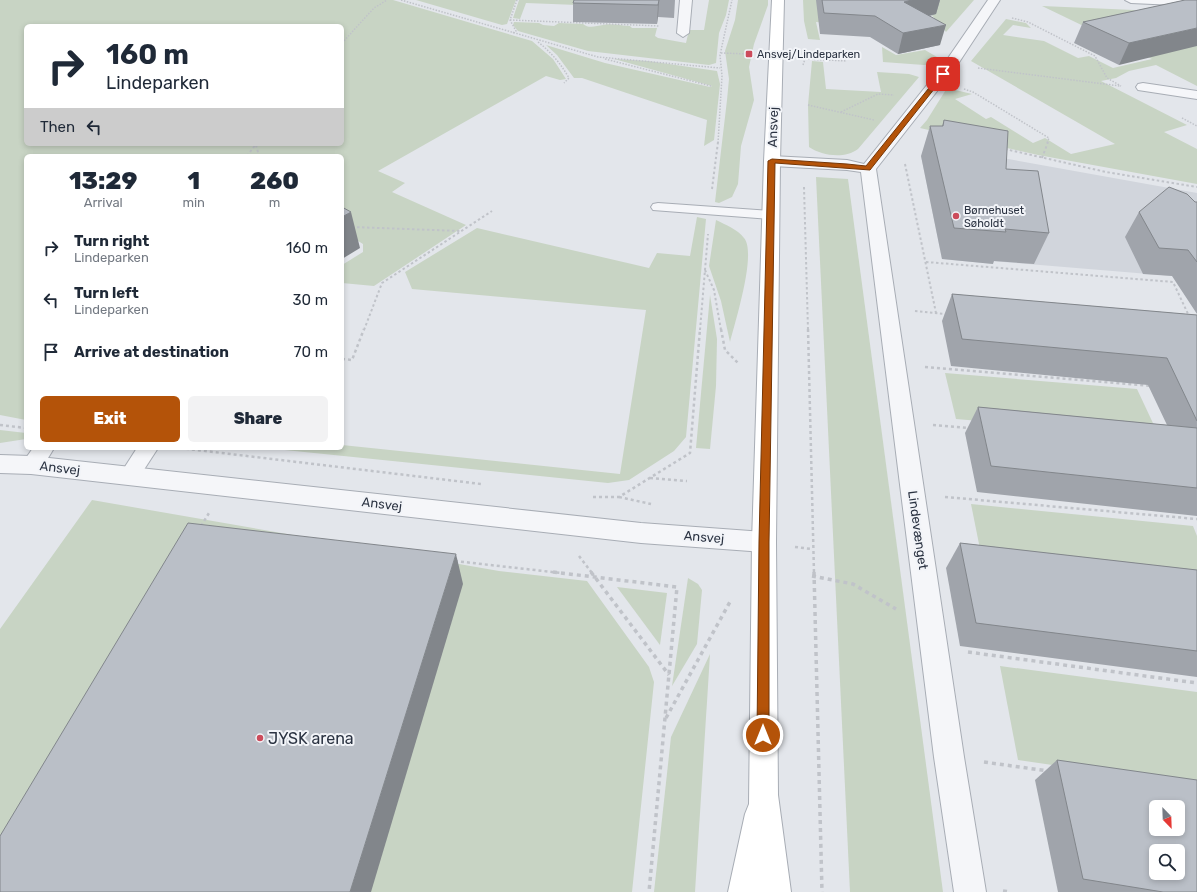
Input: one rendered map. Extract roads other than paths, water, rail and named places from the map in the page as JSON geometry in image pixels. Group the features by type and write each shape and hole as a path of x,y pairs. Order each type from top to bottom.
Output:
{"street":[{"path":"683,30 686,0"},
{"name":"Ansvej","path":"775,892 763,795 764,542 770,215 778,0"},
{"path":"772,161 803,162 868,169 926,98 994,0"},
{"path":"1131,0 1197,3"},
{"path":"1143,87 1197,95"},
{"name":"Lindevænget","path":"868,169 949,757 970,892"},
{"name":"Ansvej","path":"0,464 37,456 129,476 641,533 764,542"},
{"name":"Ansvej","path":"744,892 763,795"}],"lane":[{"path":"658,208 770,215"},
{"path":"129,476 147,450"}],"place":[{"name":"Ansvej/Lindeparken","path":"749,54"},
{"name":"Børnehuset Søholdt","path":"956,216"},
{"name":"JYSK arena","path":"260,738"}]}
